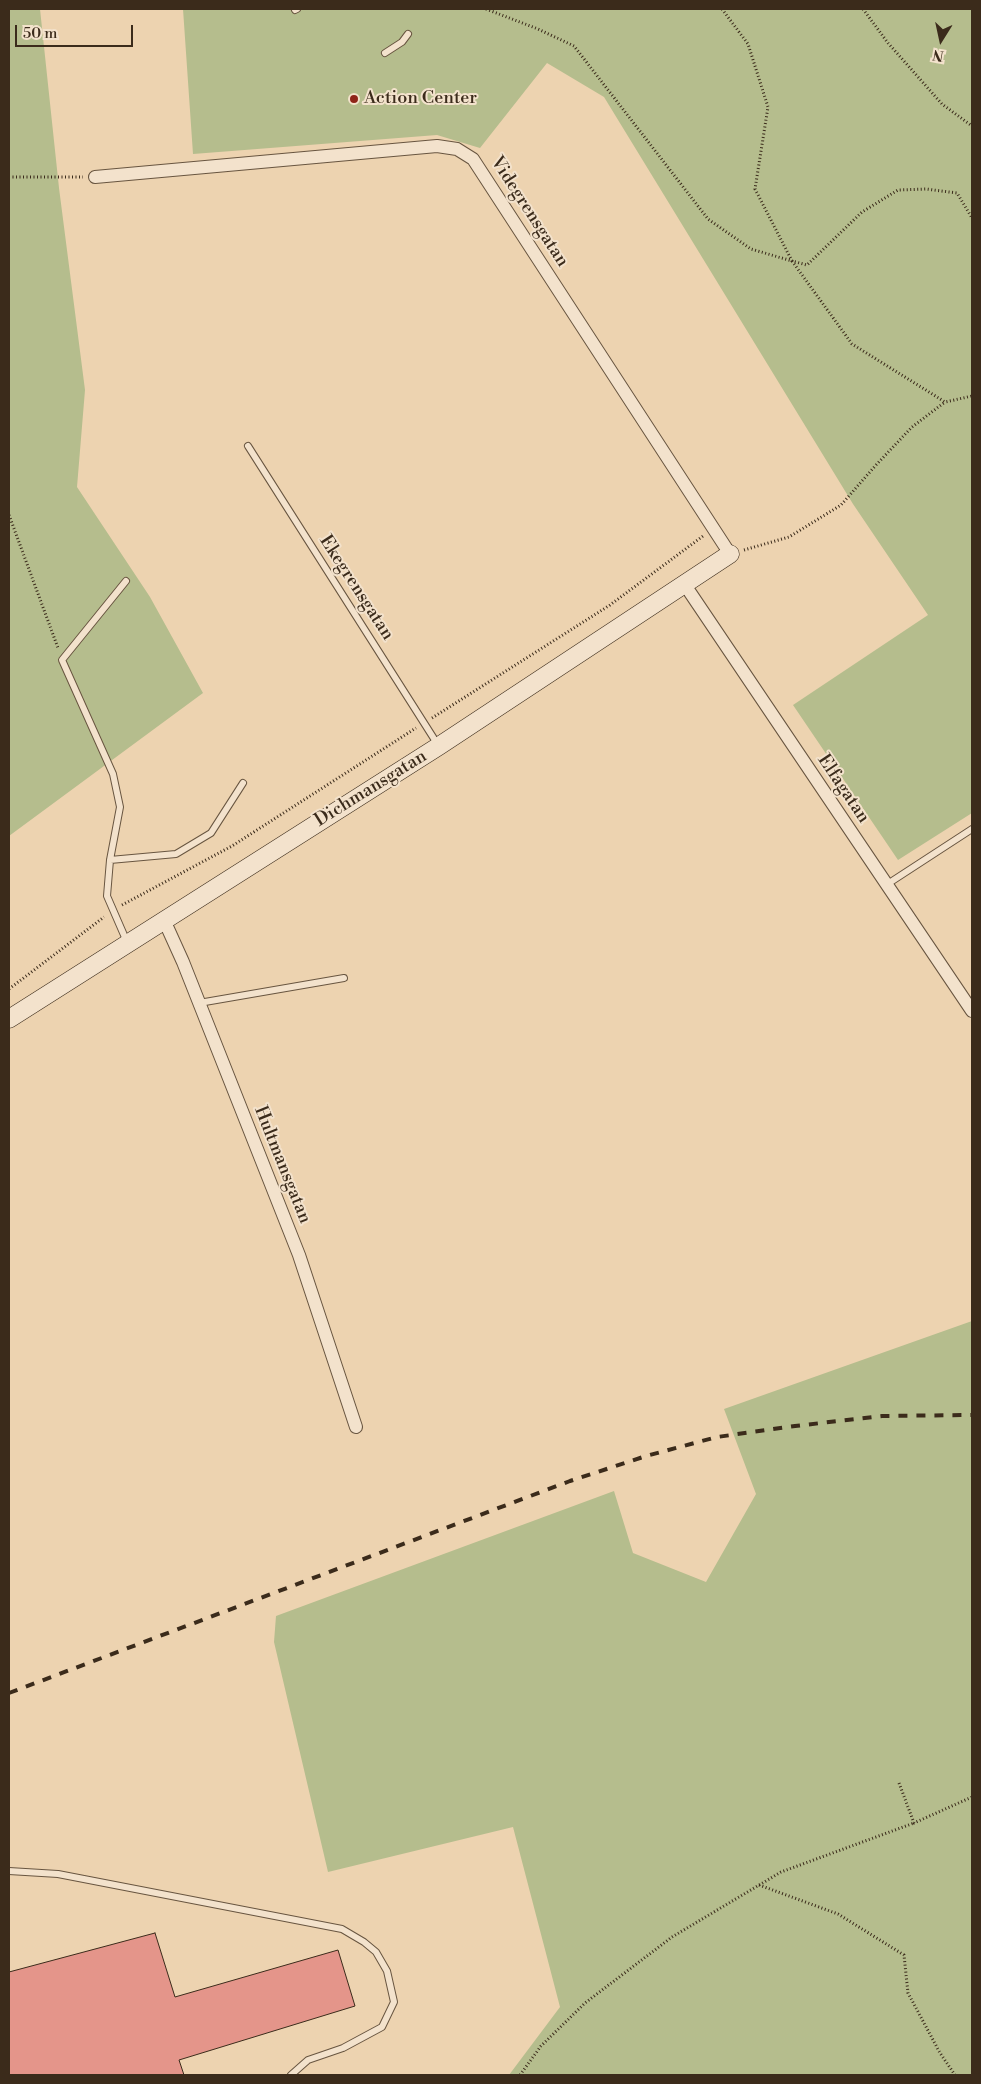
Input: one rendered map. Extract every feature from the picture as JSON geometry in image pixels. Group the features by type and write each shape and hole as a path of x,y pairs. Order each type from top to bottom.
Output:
{"street":[{"name":"Videgrensgatan","path":"96,177 437,146 457,149 473,159 730,554"},
{"name":"Dichmansgatan","path":"9,1018 439,746 730,554"},
{"name":"Elfagatan","path":"685,585 972,1011"},
{"name":"Hultmansgatan","path":"164,920 199,1002 299,1255 356,1427"}],"lane":[{"path":"385,53 402,42 408,34"},
{"name":"Ekegrensgatan","path":"248,446 439,746"},
{"path":"126,581 62,660 113,774 120,807 110,860 107,896 127,942"},
{"path":"110,860 176,854 211,832 243,783"},
{"path":"886,885 972,829"},
{"path":"199,1002 344,978"},
{"path":"9,1871 58,1874 342,1929 364,1942 376,1952 387,1971 394,2002 382,2027 343,2048 308,2060 291,2075"}],"path":[{"path":"486,9 538,29 574,46 708,219 751,249 806,265 862,212 898,190 926,189 957,193 972,218"},
{"path":"722,9 748,44 768,108 755,189 792,261 852,344 945,402"},
{"path":"863,9 888,43 942,104 972,126"},
{"path":"9,177 96,177"},
{"path":"730,554 789,538 841,505 912,427 945,402 972,396"},
{"path":"9,515 62,660"},
{"path":"9,990 113,910 232,846 610,605 713,528"},
{"path":"899,1782 914,1823"},
{"path":"520,2075 541,2046 585,2003 672,1937 781,1872 914,1823 972,1798"},
{"path":"759,1885 838,1914 904,1955 908,1993 940,2053 955,2075"}],"green space":[{"path":"9,9 40,9 59,188 85,390 77,487 150,597 203,693 9,836"},
{"path":"183,9 972,9 972,813 898,860 793,705 928,615 853,504 604,97 547,63 480,148 437,135 193,154"},
{"path":"972,1321 972,2075 509,2075 560,2007 513,1827 328,1872 274,1642 276,1616 614,1491 633,1553 706,1582 756,1494 724,1409"}],"building":[{"path":"155,1933 175,1997 338,1950 355,2006 179,2060 184,2075 9,2075 9,1972"}],"railway":[{"path":"9,1693 570,1481 646,1456 717,1437 795,1426 882,1416 972,1415"}],"place":[{"name":"Action Center","path":"354,99"}]}
